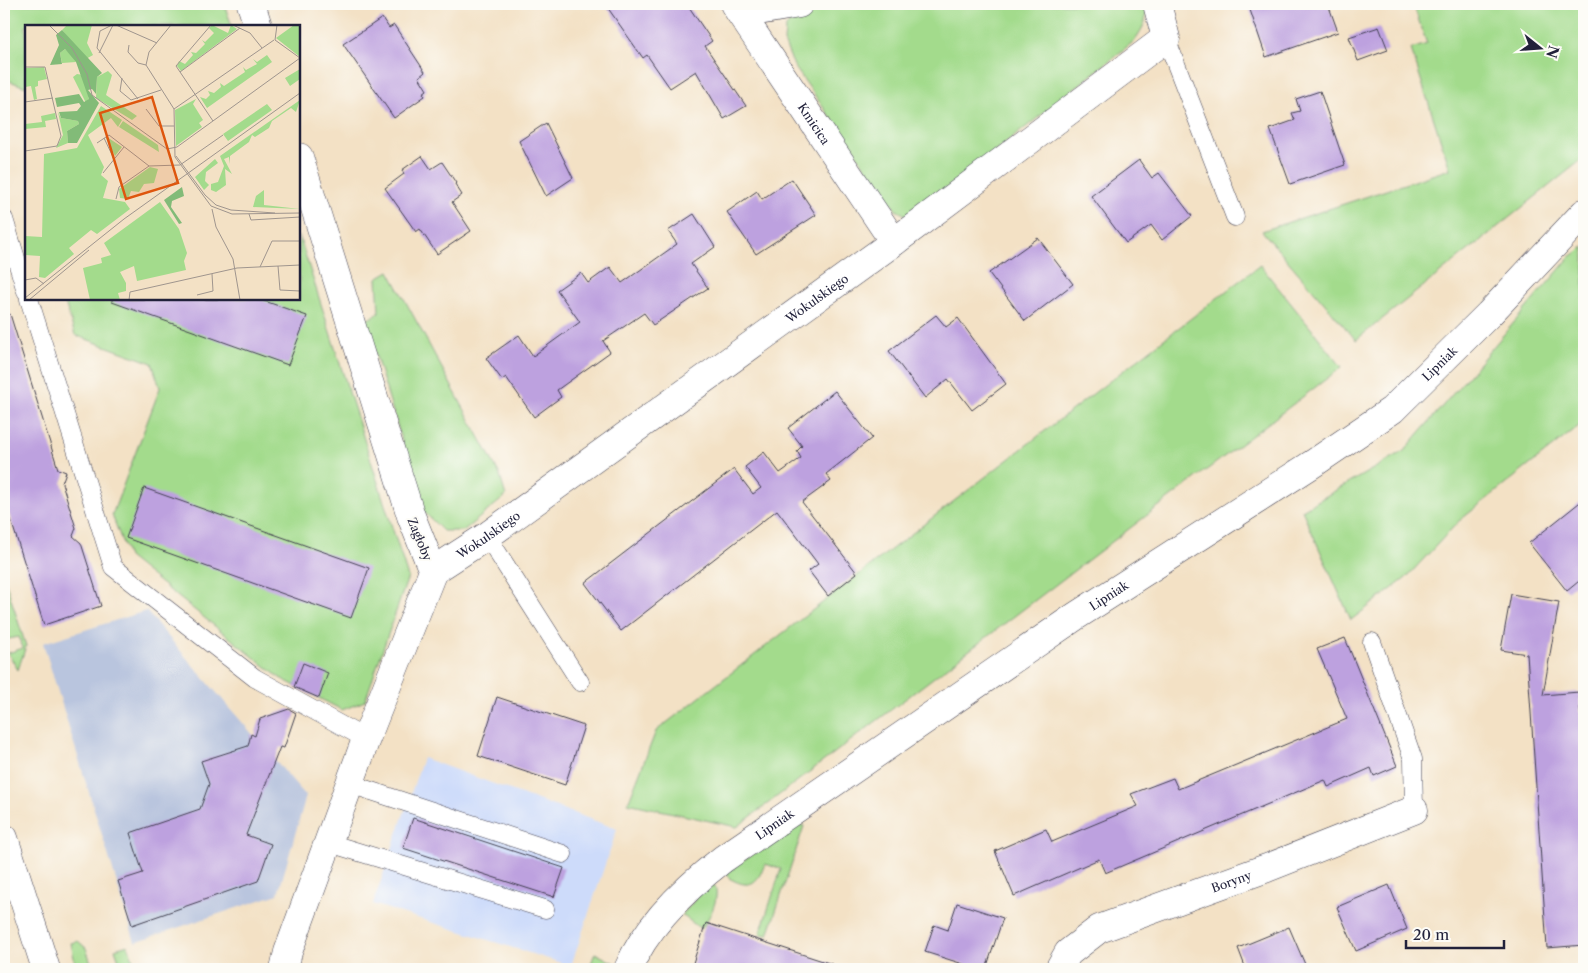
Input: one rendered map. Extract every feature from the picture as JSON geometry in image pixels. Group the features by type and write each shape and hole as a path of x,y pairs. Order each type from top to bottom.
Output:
{"street":[{"path":"251,4 258,25"},
{"path":"737,9 799,4"},
{"path":"1158,4 1166,38"},
{"name":"Kmicica","path":"737,9 894,242"},
{"name":"Wokulskiego","path":"433,571 487,536 894,242 1166,38"},
{"name":"Zagłoby","path":"284,969 366,738 433,571 411,516 300,160"},
{"name":"Lipniak","path":"628,969 644,941 681,894 723,859 1076,616 1314,463 1392,410 1489,314 1584,213"},
{"name":"Boryny","path":"1059,969 1068,953 1099,929 1267,868 1414,810"},
{"path":"4,838 46,969"}],"lane":[{"path":"1166,38 1235,217"},
{"path":"4,219 25,287"},
{"path":"29,300 113,567 255,678 366,738"},
{"path":"487,536 580,682"},
{"path":"1372,642 1413,759 1414,810"},
{"path":"350,784 563,854"},
{"path":"329,843 545,909"}],"shaded area":[{"path":"146,611 306,796 278,894 135,942 43,643"},
{"path":"423,758 617,829 571,966 373,904"}],"green space":[{"path":"4,4 224,4 232,25 25,25 25,87 4,79"},
{"path":"855,4 1145,4 1146,20 1133,42 918,213 906,215 896,210 794,66 784,42 785,28 798,14"},
{"path":"1413,4 1584,4 1584,158 1356,340 1262,231 1450,169 1411,49 1427,44"},
{"path":"300,238 408,577 365,701 342,710 280,678 128,557 112,515 160,388 152,363 75,335 64,300 300,300"},
{"path":"1584,247 1584,422 1459,521 1406,578 1351,620 1302,510 1404,451 1570,257"},
{"path":"1260,265 1342,367 737,827 628,803 656,731"},
{"path":"389,271 499,473 506,496 463,531 443,531 424,512 365,321 379,313 377,278"},
{"path":"4,577 26,646 18,670 8,653 23,648 19,637 4,640"},
{"path":"796,823 804,826 768,935 760,934 781,869 765,864 756,880 748,884 742,884 729,878 727,872"},
{"path":"708,884 715,886 716,897 710,914 701,929 682,915"},
{"path":"78,941 86,948 93,969 76,969 71,943"},
{"path":"128,945 136,969 122,969 115,949"},
{"path":"595,953 616,964 614,969 589,969"}],"building":[{"path":"605,4 687,4 712,41 705,46 746,106 724,119 696,71 670,88 647,55 643,58"},
{"path":"1248,4 1328,4 1338,32 1266,57"},
{"path":"382,18 389,28 394,25 425,72 419,77 427,90 423,93 425,96 394,118 343,44"},
{"path":"1379,27 1388,50 1358,61 1349,37"},
{"path":"1320,91 1345,165 1290,184 1270,129 1295,120 1292,113 1300,111 1296,99"},
{"path":"546,123 573,178 546,196 519,141"},
{"path":"422,156 431,169 442,162 456,183 462,195 452,202 471,231 437,254 420,229 416,232 385,188 404,174 402,170"},
{"path":"1139,160 1152,178 1159,173 1192,216 1162,240 1151,225 1126,243 1091,196"},
{"path":"792,179 816,215 756,254 727,212 757,191 762,199"},
{"path":"694,214 715,247 691,264 708,288 653,325 644,313 603,341 610,352 557,390 561,397 534,417 506,377 502,380 486,358 519,335 533,356 580,322 557,290 581,273 588,283 610,267 622,283 677,244 668,231"},
{"path":"1038,238 1073,284 1025,321 989,273"},
{"path":"112,300 262,300 307,316 288,365 112,302"},
{"path":"10,314 58,469 66,472 62,483 76,528 73,536 81,543 101,606 44,625 4,498 4,315"},
{"path":"936,315 946,327 958,318 1006,384 972,410 948,379 925,398 889,351"},
{"path":"835,391 872,438 826,474 831,481 802,502 857,573 828,596 809,571 818,564 777,510 621,631 585,583 734,469 753,494 761,488 745,467 764,452 780,473 801,458 797,451 802,446 788,428"},
{"path":"144,488 369,568 351,618 126,538"},
{"path":"1584,499 1584,577 1567,591 1529,543"},
{"path":"1511,594 1559,602 1543,695 1579,692 1584,770 1584,945 1547,948 1527,654 1501,650"},
{"path":"1345,638 1397,766 1374,776 1371,768 1328,787 1325,780 1105,873 1099,859 1014,896 995,851 1046,829 1052,842 1138,806 1131,794 1173,778 1178,789 1347,719 1317,649"},
{"path":"303,663 328,673 319,698 294,687"},
{"path":"497,697 584,726 565,785 478,756"},
{"path":"289,709 296,713 284,748 280,747 246,835 271,844 258,881 132,925 118,881 143,873 130,833 200,809 209,784 201,761 248,746 251,734 255,736 260,719"},
{"path":"413,818 564,868 554,897 403,848"},
{"path":"1389,885 1407,929 1356,951 1337,907"},
{"path":"957,903 1003,918 986,969 979,969 925,952 934,925 948,930"},
{"path":"706,923 832,964 832,969 691,969"},
{"path":"1289,927 1307,969 1246,969 1238,948"}]}
